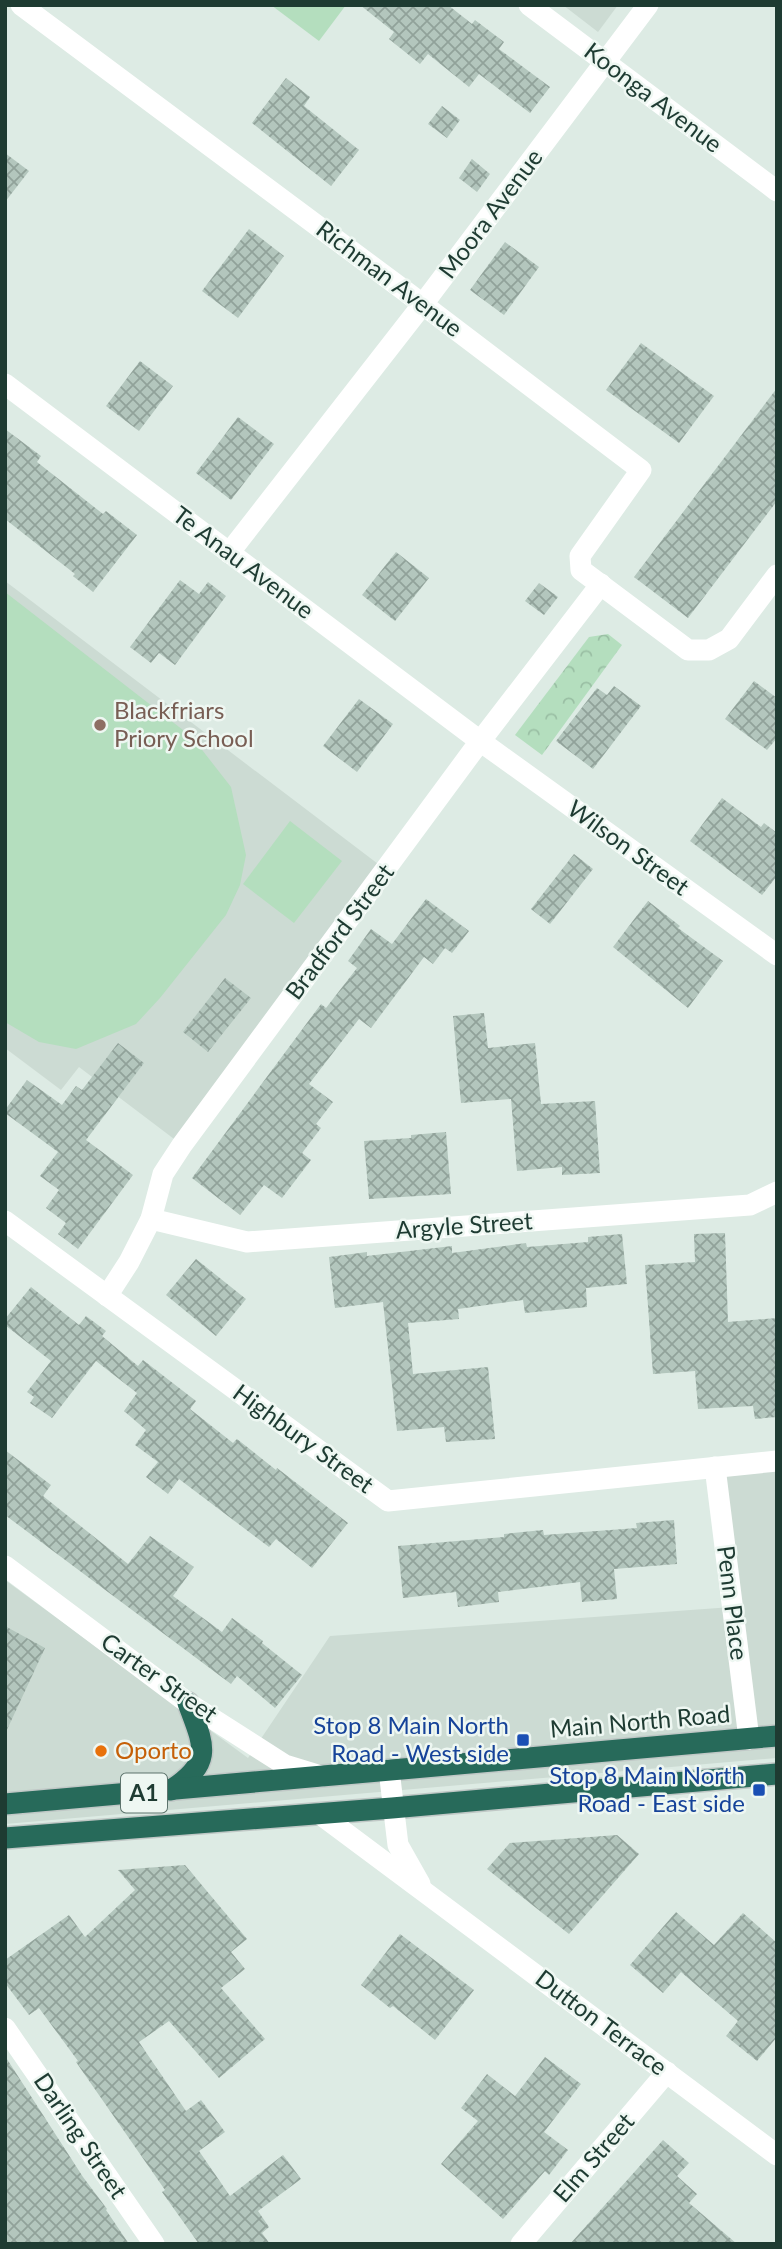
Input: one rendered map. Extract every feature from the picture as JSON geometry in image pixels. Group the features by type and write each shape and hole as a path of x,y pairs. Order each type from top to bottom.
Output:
{"highway":[{"path":"169,1791 189,1778 202,1756 201,1738 188,1703"},
{"name":"Main North Road","path":"5,1804 777,1737"},
{"path":"749,1739 752,1777"},
{"name":"A1","path":"5,1839 777,1774"}],"street":[{"name":"Richman Avenue","path":"21,5 641,470 580,556 582,570 601,584"},
{"name":"Koonga Avenue","path":"529,5 777,191"},
{"name":"Moora Avenue","path":"229,553 423,304 648,5"},
{"name":"Te Anau Avenue","path":"5,384 480,741"},
{"path":"601,584 688,650 709,650 729,639 777,575"},
{"name":"Bradford Street","path":"107,1296 129,1262 151,1219 163,1174 182,1145 480,741 601,584"},
{"name":"Wilson Street","path":"480,741 777,955"},
{"name":"Argyle Street","path":"151,1219 247,1242 750,1205 777,1192"},
{"name":"Highbury Street","path":"5,1221 388,1501 777,1461"},
{"name":"Penn Place","path":"715,1467 749,1739"},
{"name":"Carter Street","path":"5,1566 188,1703 285,1765 321,1776"},
{"name":"Dutton Terrace","path":"389,1770 398,1845 425,1892"},
{"name":"Dutton Terrace","path":"320,1814 777,2155"},
{"name":"Darling Street","path":"5,2028 154,2244"},
{"name":"Elm Street","path":"521,2244 667,2073"}],"shaded area":[{"path":"563,5 618,5 598,32"},
{"name":"Blackfriars Priory School","path":"5,581 386,870 182,1145 79,1067 61,1090 5,1048"},
{"path":"777,1461 777,1758 5,1824 5,1580 248,1758 330,1636 732,1607 715,1467"}],"green space":[{"path":"271,5 346,5 319,41"},
{"name":"Blackfriars Priory School","path":"5,592 192,737 231,787 246,855 240,885 226,915 160,998 136,1024 76,1049 39,1042 5,1022"},
{"path":"608,634 622,645 542,755 515,735 589,637"},
{"path":"290,821 342,861 294,923 243,884"}],"building":[{"path":"360,5 448,5 472,24 475,20 504,42 499,49 550,87 530,113 479,74 469,87 428,54 420,64 389,39 394,32"},
{"path":"286,78 310,97 304,106 359,150 331,186 252,123"},
{"path":"442,106 460,120 447,138 428,124"},
{"path":"5,153 29,171 5,202"},
{"path":"472,159 490,174 477,192 459,178"},
{"path":"249,229 284,256 238,318 202,291"},
{"path":"505,242 539,267 504,315 470,290"},
{"path":"641,343 714,396 679,443 606,390"},
{"path":"140,361 173,386 139,431 106,406"},
{"path":"777,388 777,501 688,618 634,577"},
{"path":"238,417 274,444 231,500 196,473"},
{"path":"5,429 41,456 37,462 103,514 106,511 137,535 93,592 73,576 75,574 5,519"},
{"path":"396,552 429,578 395,621 362,595"},
{"path":"180,580 199,594 208,582 226,596 175,665 159,653 151,663 130,647"},
{"path":"539,583 558,597 544,615 525,601"},
{"path":"754,681 777,698 777,738 767,750 725,719"},
{"path":"614,686 641,706 593,769 556,741 597,688 607,695"},
{"path":"359,699 393,724 357,772 323,746"},
{"path":"722,798 761,827 764,823 777,833 777,876 762,895 690,841"},
{"path":"574,854 593,869 550,924 531,909"},
{"path":"426,899 469,931 452,953 445,948 433,964 424,957 371,1028 359,1019 309,1084 333,1102 316,1124 321,1128 302,1153 311,1160 282,1198 264,1185 240,1215 192,1178 321,1004 326,1008 357,968 348,961 371,929 392,944"},
{"path":"648,901 680,926 678,928 723,961 688,1008 613,947"},
{"path":"225,978 251,998 208,1052 183,1032"},
{"path":"484,1013 488,1048 535,1043 541,1104 595,1101 600,1173 562,1175 562,1167 517,1171 511,1099 461,1103 453,1016"},
{"path":"118,1043 144,1063 86,1140 133,1175 78,1249 58,1234 66,1223 46,1208 59,1190 40,1176 58,1152 5,1113 5,1110 27,1080 62,1105 76,1086 82,1090"},
{"path":"446,1132 451,1194 369,1199 364,1141 411,1138 411,1135"},
{"path":"725,1233 728,1322 777,1318 777,1417 755,1419 753,1406 698,1409 695,1371 653,1374 645,1265 695,1262 694,1234"},
{"path":"622,1234 627,1284 586,1288 587,1307 525,1313 523,1300 458,1309 459,1319 408,1323 413,1374 488,1367 495,1439 446,1442 444,1427 397,1431 383,1302 335,1308 329,1257 367,1252 367,1256 452,1246 452,1253 526,1243 527,1247 588,1242 588,1237"},
{"path":"196,1259 246,1299 216,1336 166,1295"},
{"path":"31,1287 79,1325 86,1316 106,1331 102,1336 138,1366 143,1360 196,1401 190,1409 233,1443 237,1439 348,1523 312,1568 276,1539 269,1547 179,1479 168,1494 146,1477 158,1462 135,1445 146,1430 124,1411 137,1393 96,1361 52,1418 30,1403 34,1397 27,1392 51,1361 5,1325 5,1319"},
{"path":"5,1450 51,1485 43,1496 128,1564 150,1536 194,1567 173,1596 222,1632 232,1618 302,1675 275,1708 237,1676 231,1684 5,1515"},
{"path":"674,1520 677,1564 614,1569 617,1599 582,1602 580,1582 498,1592 499,1602 458,1607 456,1592 403,1598 398,1546 504,1537 504,1534 543,1530 544,1535 637,1528 636,1523"},
{"path":"5,1626 45,1648 5,1734"},
{"path":"617,1835 639,1854 569,1934 487,1869 510,1843"},
{"path":"185,1865 247,1939 231,1952 245,1969 221,1988 265,2039 219,2078 169,2021 139,2042 186,2111 201,2100 225,2132 199,2151 230,2196 283,2155 301,2179 258,2211 269,2227 262,2233 270,2244 199,2244 76,2062 78,2061 39,2008 29,2015 5,1983 5,1960 69,1915 85,1937 135,1890 118,1870"},
{"path":"676,1912 714,1945 743,1913 777,1943 777,2037 757,2061 726,2036 738,2021 681,1972 663,1993 630,1965"},
{"path":"400,1934 474,1990 435,2040 393,2006 390,2008 361,1985"},
{"path":"5,2056 83,2177 129,2244 5,2244"},
{"path":"545,2057 581,2084 544,2132 568,2150 549,2175 545,2171 503,2219 441,2164 478,2121 461,2108 487,2074 515,2096"},
{"path":"663,2140 689,2163 677,2176 697,2194 689,2203 737,2244 570,2244"}],"place":[{"name":"Blackfriars Priory School","path":"100,725"},
{"name":"Stop 8 Main North Road - West side","path":"523,1740"},
{"name":"Oporto","path":"101,1751"},
{"name":"Stop 8 Main North Road - East side","path":"759,1790"}]}
